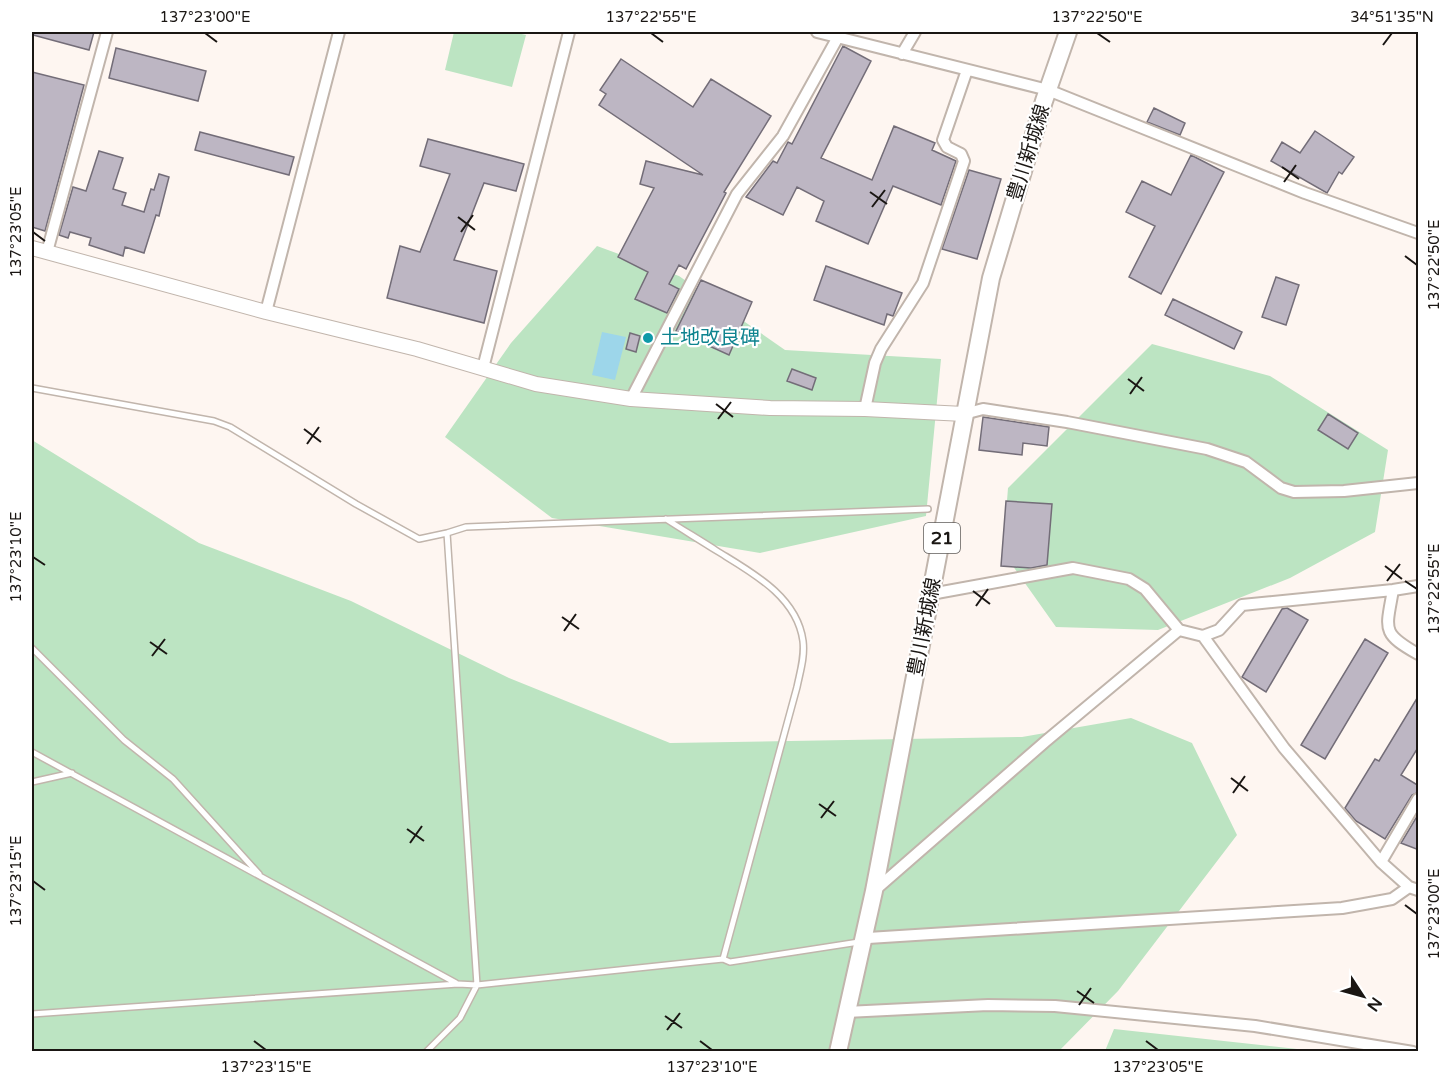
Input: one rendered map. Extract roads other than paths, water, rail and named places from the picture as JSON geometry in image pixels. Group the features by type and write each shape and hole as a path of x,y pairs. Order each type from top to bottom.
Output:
{"main road":[{"name":"豊川新城線","path":"838,1052 874,891 991,278 1068,32"}],"street":[{"path":"47,252 107,32"},
{"path":"266,312 339,32"},
{"path":"483,368 569,32"},
{"path":"817,32 1048,90 1305,193 1419,233"},
{"path":"902,54 915,32"},
{"path":"632,399 737,195 783,136 838,37"},
{"path":"865,409 875,363 881,349 923,283 964,161 961,154 947,147 943,140 967,70"},
{"path":"32,248 266,312 417,349 536,384 632,399 770,408 865,409 964,414 983,409 1067,422 1206,449 1246,462 1281,488 1294,492 1344,491 1419,483"},
{"path":"931,594 1073,568 1129,579 1146,589 1179,630 1203,636 1219,630 1242,605 1419,586"},
{"path":"1393,590 1388,624 1389,633 1396,641 1419,654"},
{"path":"874,891 1046,741 1179,630"},
{"path":"864,941 868,938 1342,908 1392,898 1414,888 1381,862 1284,748 1203,636"},
{"path":"1381,862 1419,799"},
{"path":"846,1012 988,1005 1055,1006 1255,1026 1413,1052"}],"lane":[{"path":"32,388 214,421 230,427 356,504 419,539 466,527 928,509"},
{"path":"664,518 759,576 788,606 799,626 803,642 803,660 797,687 723,959"},
{"path":"426,1052 460,1018 477,985 447,533"},
{"path":"32,648 124,740 173,779 262,877"},
{"path":"32,752 458,984"},
{"path":"32,782 72,773"},
{"path":"32,1014 458,984 477,985 723,959 730,962 864,941"}],"water":[{"path":"602,332 626,337 615,380 592,375"}],"place":[{"name":"土地改良碑","path":"648,338"}]}
